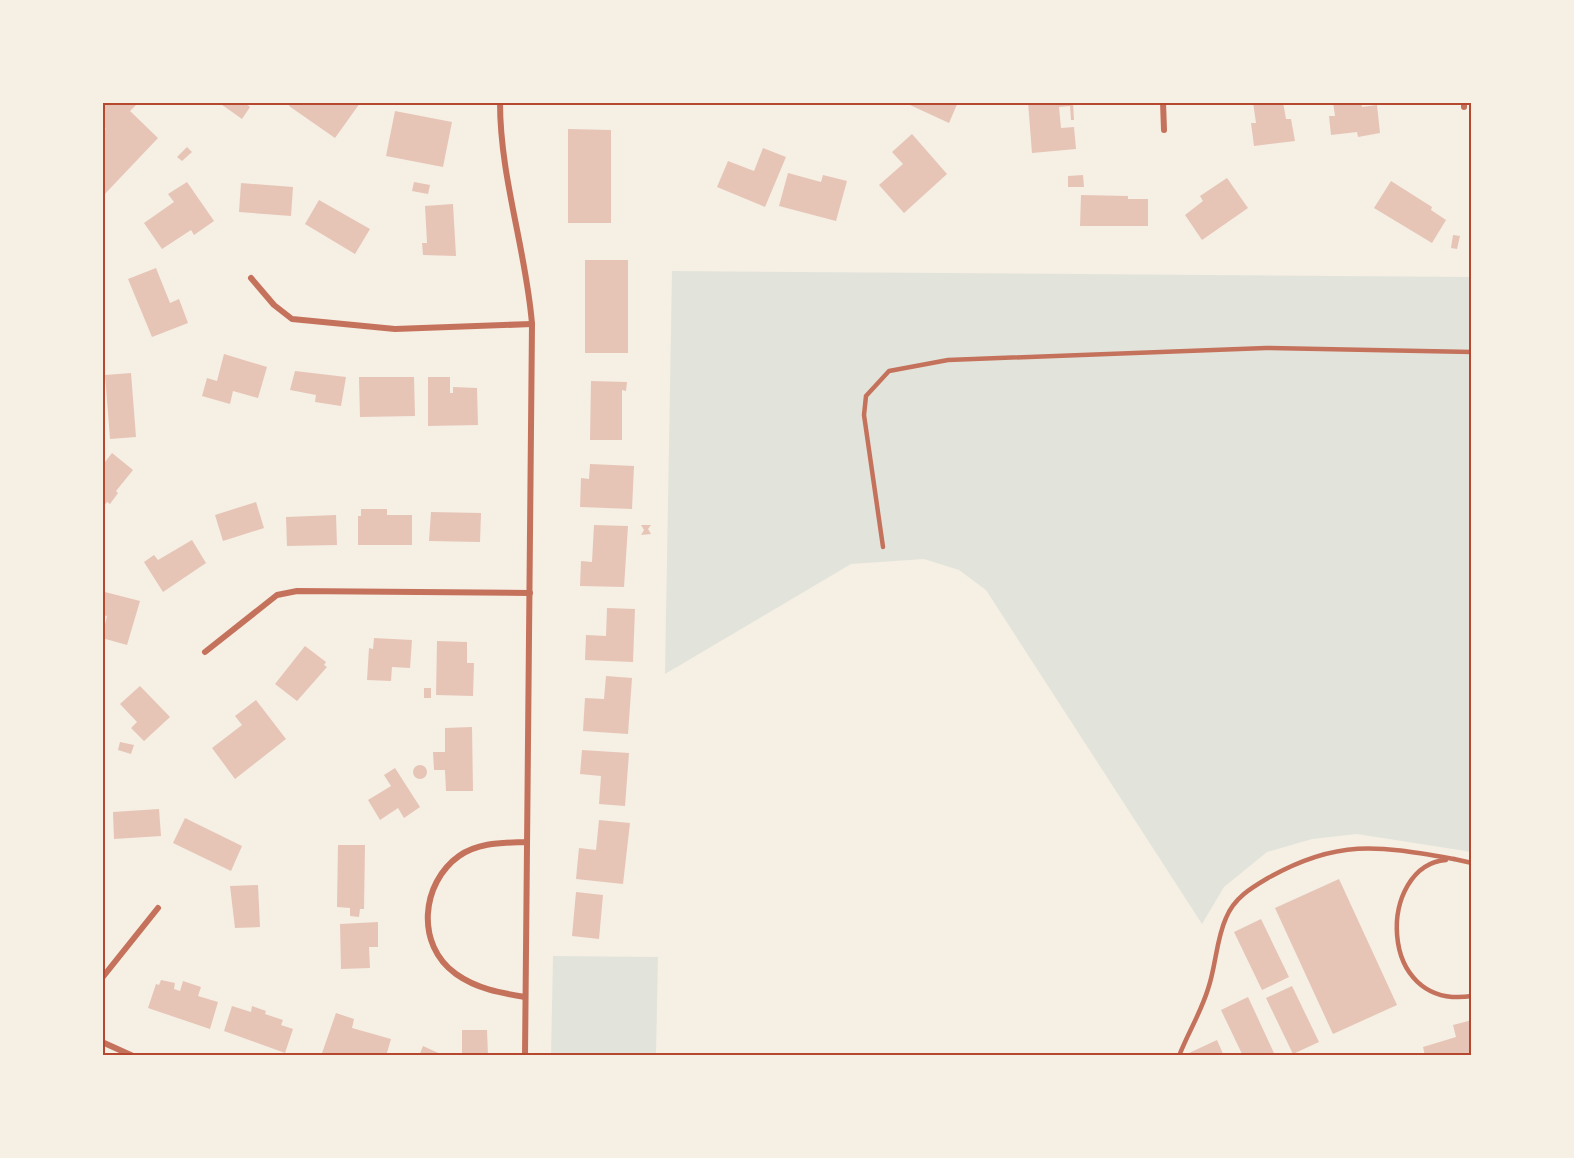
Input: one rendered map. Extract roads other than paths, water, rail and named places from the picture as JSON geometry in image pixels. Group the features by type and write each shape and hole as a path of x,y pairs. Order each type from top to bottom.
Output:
{"street":[{"path":"500,102 505,174 525,272 532,324 525,1056"},
{"path":"1163,102 1164,130"},
{"path":"251,278 274,305 292,319 395,329 532,324"},
{"path":"205,652 276,595 297,591 530,593"},
{"path":"525,997 480,988 455,974 441,961 429,935 427,920 432,887 442,870 461,854 489,843 526,842"},
{"path":"102,978 158,908"},
{"path":"102,1042 133,1056"}],"lane":[{"path":"884,547 864,415 866,396 889,371 948,360 1266,348 1472,352"},
{"path":"1179,1056 1201,1012 1226,917 1241,895 1296,862 1350,848 1379,847 1472,863"},
{"path":"1454,860 1434,861 1416,875 1407,888 1399,909 1396,938 1401,963 1414,981 1433,993 1456,998 1472,996"}]}
